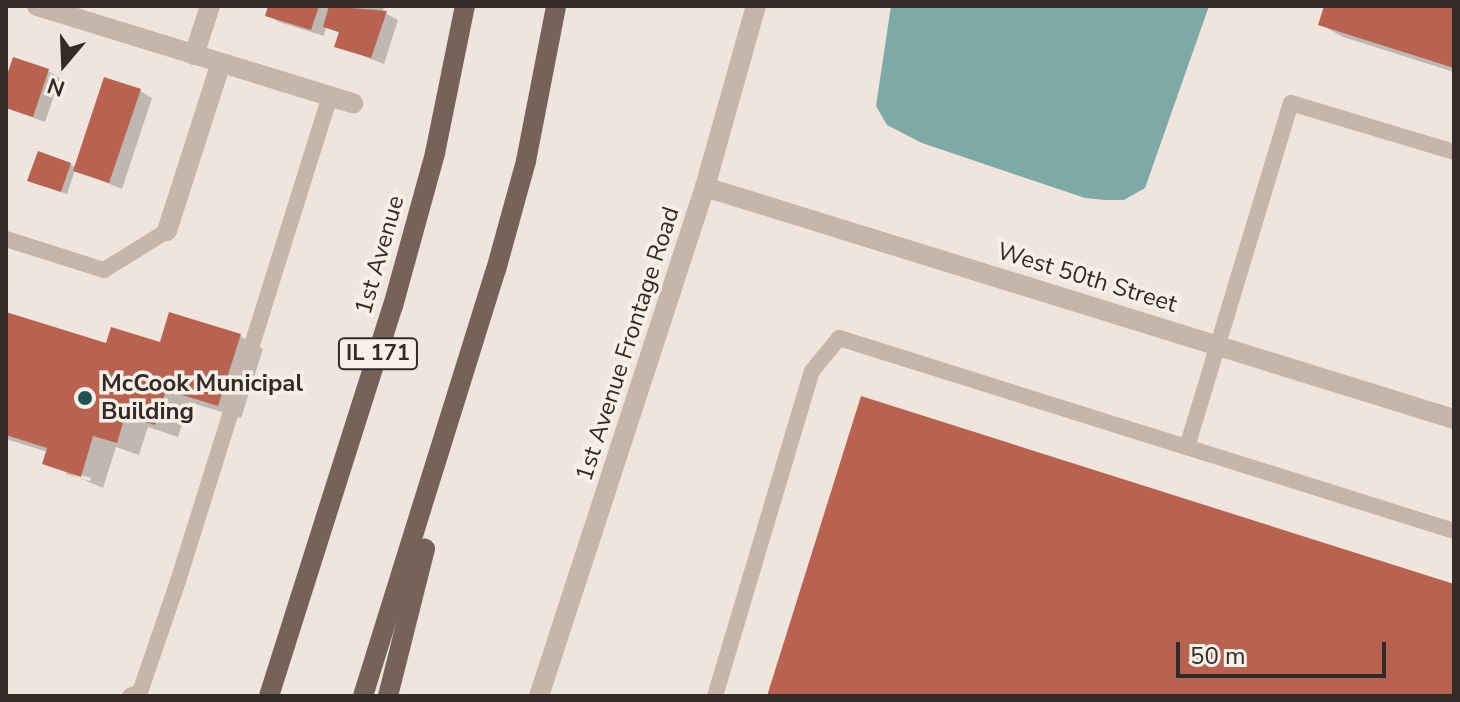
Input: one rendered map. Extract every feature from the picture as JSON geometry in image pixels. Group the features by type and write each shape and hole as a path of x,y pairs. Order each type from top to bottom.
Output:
{"main road":[{"name":"1st Avenue","path":"269,696 393,306 435,153 465,6"},
{"path":"388,696 462,390 526,161 556,6"},
{"path":"363,696 462,390"}],"street":[{"path":"37,6 353,103"},
{"path":"194,55 210,6"},
{"name":"1st Avenue Frontage Road","path":"539,696 705,187 756,6"},
{"path":"167,231 221,63"},
{"name":"West 50th Street","path":"705,187 1454,419"}],"lane":[{"path":"130,696 140,692 178,581 330,96"},
{"path":"1187,447 1291,103 1454,152"},
{"path":"6,239 104,270 167,231"},
{"path":"715,696 812,371 839,338 1454,531"}],"water":[{"path":"891,6 1209,6 1145,188 1124,200 1105,200 1085,198 922,143 887,125 876,106"}],"building":[{"path":"268,6 319,6 311,30 265,16"},
{"path":"329,6 387,11 371,58 334,47 339,32 323,27"},
{"path":"1324,6 1454,6 1454,68 1318,25"},
{"path":"13,57 49,69 33,117 6,108 6,78"},
{"path":"104,77 141,89 109,183 73,171"},
{"path":"38,151 71,163 61,192 27,181"},
{"name":"McCook Municipal Building","path":"6,312 106,343 111,327 160,342 169,312 241,334 218,406 166,390 155,425 125,416 117,443 93,436 81,477 42,464 47,448 6,435"},
{"path":"861,396 1454,584 1454,696 767,696"}],"place":[{"name":"McCook Municipal Building","path":"85,398"}]}
